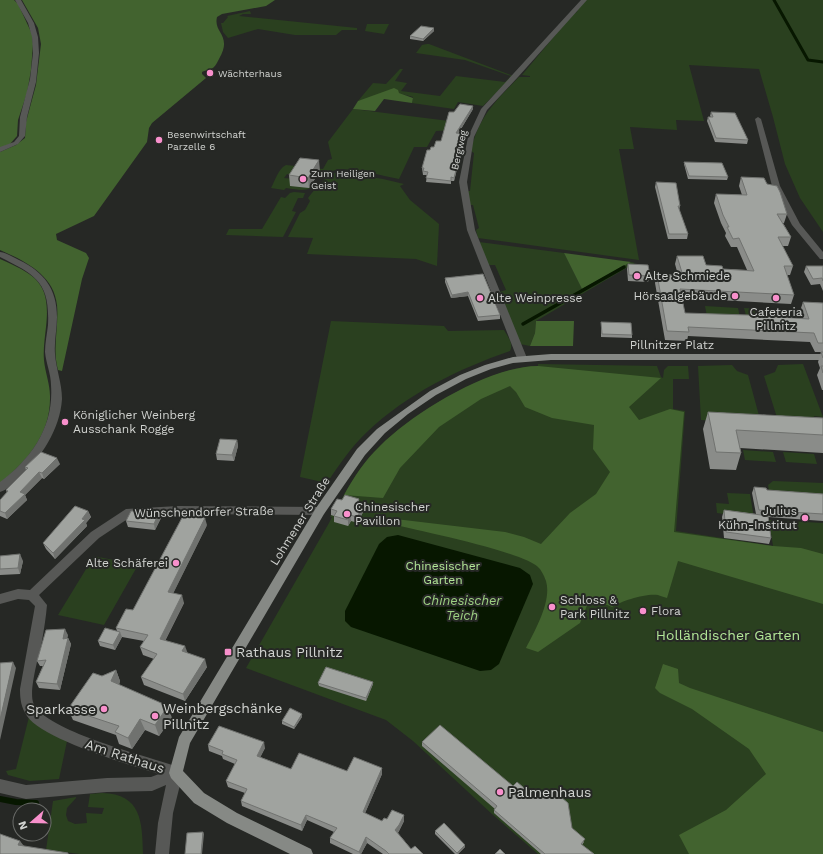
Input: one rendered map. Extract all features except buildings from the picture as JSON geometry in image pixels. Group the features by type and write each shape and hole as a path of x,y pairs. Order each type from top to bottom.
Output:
{"main road":[{"name":"Pillnitzer Platz","path":"522,358 823,357"},
{"name":"Lohmener Straße","path":"176,772 184,741 320,511 361,452 381,431 433,393 463,377 488,367 522,358"},
{"path":"176,772 199,798 232,818 306,854"}],"street":[{"path":"0,150 16,143 22,136 22,116 33,87 37,45 35,30 18,0"},
{"name":"Bergweg","path":"522,358 471,230 463,182 471,137 484,109 516,76 584,0"},
{"path":"758,119 776,186 796,224 823,257"},
{"path":"0,254 28,268 45,283 49,292 52,308 50,359 56,383 54,416 49,432 30,461 0,488"},
{"name":"Wünschendorfer Straße","path":"32,595 95,535 130,512 178,510 320,511"},
{"path":"0,599 18,594 32,595"},
{"name":"Am Rathaus","path":"32,595 41,605 40,622 27,683 26,703 34,716 74,739 117,755 176,772"},
{"name":"Am Rathaus","path":"0,786 26,792 65,790 107,785 152,784 176,772"},
{"name":"Am Rathaus","path":"162,854 162,835 176,772"}],"green space":[{"path":"0,0 14,0 18,4 32,34 33,44 27,93 18,120 17,136 10,144 0,148"},
{"path":"22,0 275,0 266,6 222,14 217,17 218,27 222,35 224,45 223,51 215,66 202,72 206,78 152,123 149,128 147,142 94,216 56,234 57,240 86,253 89,258 82,279 62,371 58,370 56,362 57,305 55,294 44,277 37,270 0,250 0,152 16,145 25,138 26,122 36,85 41,44 38,28"},
{"path":"586,0 823,0 823,232 800,198 785,164 759,69 689,65 704,121 676,120 677,130 630,127 634,149 619,149 639,260 478,238 476,230 479,228 473,205 470,205 467,191 470,191 474,153 471,151 478,128 489,110 519,77 530,77 522,75"},
{"path":"250,11 251,14 243,14 239,16 357,28 357,30 342,30 336,35 295,35 258,29 228,38 223,32 221,23 223,23 228,17 227,16"},
{"path":"367,24 389,24 384,34 365,31"},
{"path":"429,44 513,76 483,106 458,102 454,109 412,103 413,97 398,93 358,101 373,83 386,84 400,69 403,69 395,81 407,83 401,91 440,96 456,76 505,82 511,76 465,60 416,53 422,45"},
{"path":"394,88 398,90 399,93 413,98 412,103 384,99 375,111 353,109 358,101"},
{"path":"353,109 457,122 454,130 436,131 427,147 414,147 399,179 342,169 320,175 317,175 319,171 297,175 287,174 284,178 294,179 308,188 312,183 318,182 311,188 304,190 286,188 284,190 271,188 279,172 286,165 323,169 328,160 332,159 328,142"},
{"path":"339,172 404,184 400,186 410,200 439,224 437,266 416,259 307,254 313,238 288,237 300,213 305,210 310,201 308,198 330,175"},
{"path":"290,193 305,193 303,198 298,198 292,211 296,212 283,237 226,235 229,229 262,229 281,197 285,198"},
{"path":"479,242 564,253 582,289 631,262 635,263 536,321 535,333 530,346 520,344 499,292 506,290 495,265 488,265"},
{"path":"564,253 631,262 582,289"},
{"path":"0,259 32,276 43,290 47,312 44,360 50,396 46,423 36,446 10,475 0,483"},
{"path":"705,306 738,308 740,318 707,316"},
{"path":"744,308 779,310 783,320 747,319"},
{"path":"331,321 444,326 448,331 504,330 510,340 511,348 510,351 471,366 434,384 416,394 382,418 361,438 327,483 300,477"},
{"path":"536,321 574,321 573,346 530,346 535,333"},
{"name":"Schloss & Park Pillnitz","path":"538,364 657,366 661,377 663,378 664,370 668,366 688,366 689,379 673,379 673,409 685,411 676,531 773,546 769,520 823,523 823,854 538,854 413,741 386,720 246,668 329,523 332,517 330,517 338,502 340,502 358,472 374,452 394,433 432,406 453,394 498,374 519,368 538,366"},
{"path":"803,364 823,417 814,416 817,426 779,424 764,376 775,372 778,365"},
{"path":"732,365 737,371 748,375 761,423 701,420 698,366"},
{"path":"538,366 661,378 629,407 639,420 670,409 684,412 674,532 773,546 801,548 823,554 823,604 678,561 667,598 658,595 647,595 627,600 612,607 590,598 580,623 538,652 526,648 542,615 547,597 546,581 539,568 530,562 492,548 386,523 387,518 505,532 524,537 541,544 570,513 596,494 610,472 593,449 594,425 552,418 525,407 516,392 510,386 481,399 439,427 400,468 383,498 344,495 369,457 412,419 454,393 476,382 519,368"},
{"path":"743,450 773,452 776,462 745,460"},
{"path":"783,452 814,454 817,464 786,462"},
{"path":"773,481 823,483 823,497 770,495 768,485"},
{"path":"727,493 750,494 754,518 717,513 716,503 729,504"},
{"path":"94,556 138,565 104,625 58,615"},
{"path":"663,664 678,669 679,683 690,688 823,732 823,854 689,854 679,835 726,810 766,774 749,749 692,709 660,693 655,688"},
{"path":"29,717 67,741 59,779 30,781 8,775 6,771 16,769"},
{"path":"102,793 115,795 125,798 132,804 140,821 143,854 80,854 46,850 47,842 52,842 53,801 76,797 67,808 66,815 68,821 75,824 87,823 86,813 102,814 104,808 88,807 90,794"}],"water":[{"name":"Chinesischer Teich","path":"398,535 520,568 530,575 533,584 499,664 491,670 480,671 351,627 345,621 345,611 379,544 387,537"}],"waterway":[{"path":"774,0 808,60 823,62"},
{"path":"523,324 624,267"},
{"path":"0,799 16,802"}],"place":[{"name":"Wächterhaus","path":"210,73"},
{"name":"Besenwirtschaft Parzelle 6","path":"159,140"},
{"name":"Zum Heiligen Geist","path":"303,179"},
{"name":"Alte Schmiede","path":"637,276"},
{"name":"Hörsaalgebäude","path":"735,296"},
{"name":"Alte Weinpresse","path":"480,298"},
{"name":"Cafeteria Pillnitz","path":"776,298"},
{"name":"Königlicher Weinberg Ausschank Rogge","path":"65,422"},
{"name":"Chinesischer Pavillon","path":"347,514"},
{"name":"Julius Kühn-Institut","path":"805,518"},
{"name":"Alte Schäferei","path":"176,563"},
{"name":"Schloss & Park Pillnitz","path":"552,607"},
{"name":"Flora","path":"643,611"},
{"name":"Rathaus Pillnitz","path":"228,652"},
{"name":"Sparkasse","path":"104,709"},
{"name":"Weinbergschänke Pillnitz","path":"155,716"},
{"name":"Palmenhaus","path":"500,792"}],"park label":[{"name":"Chinesischer Garten","path":"443,573"},
{"name":"Holländischer Garten","path":"728,635"}]}
